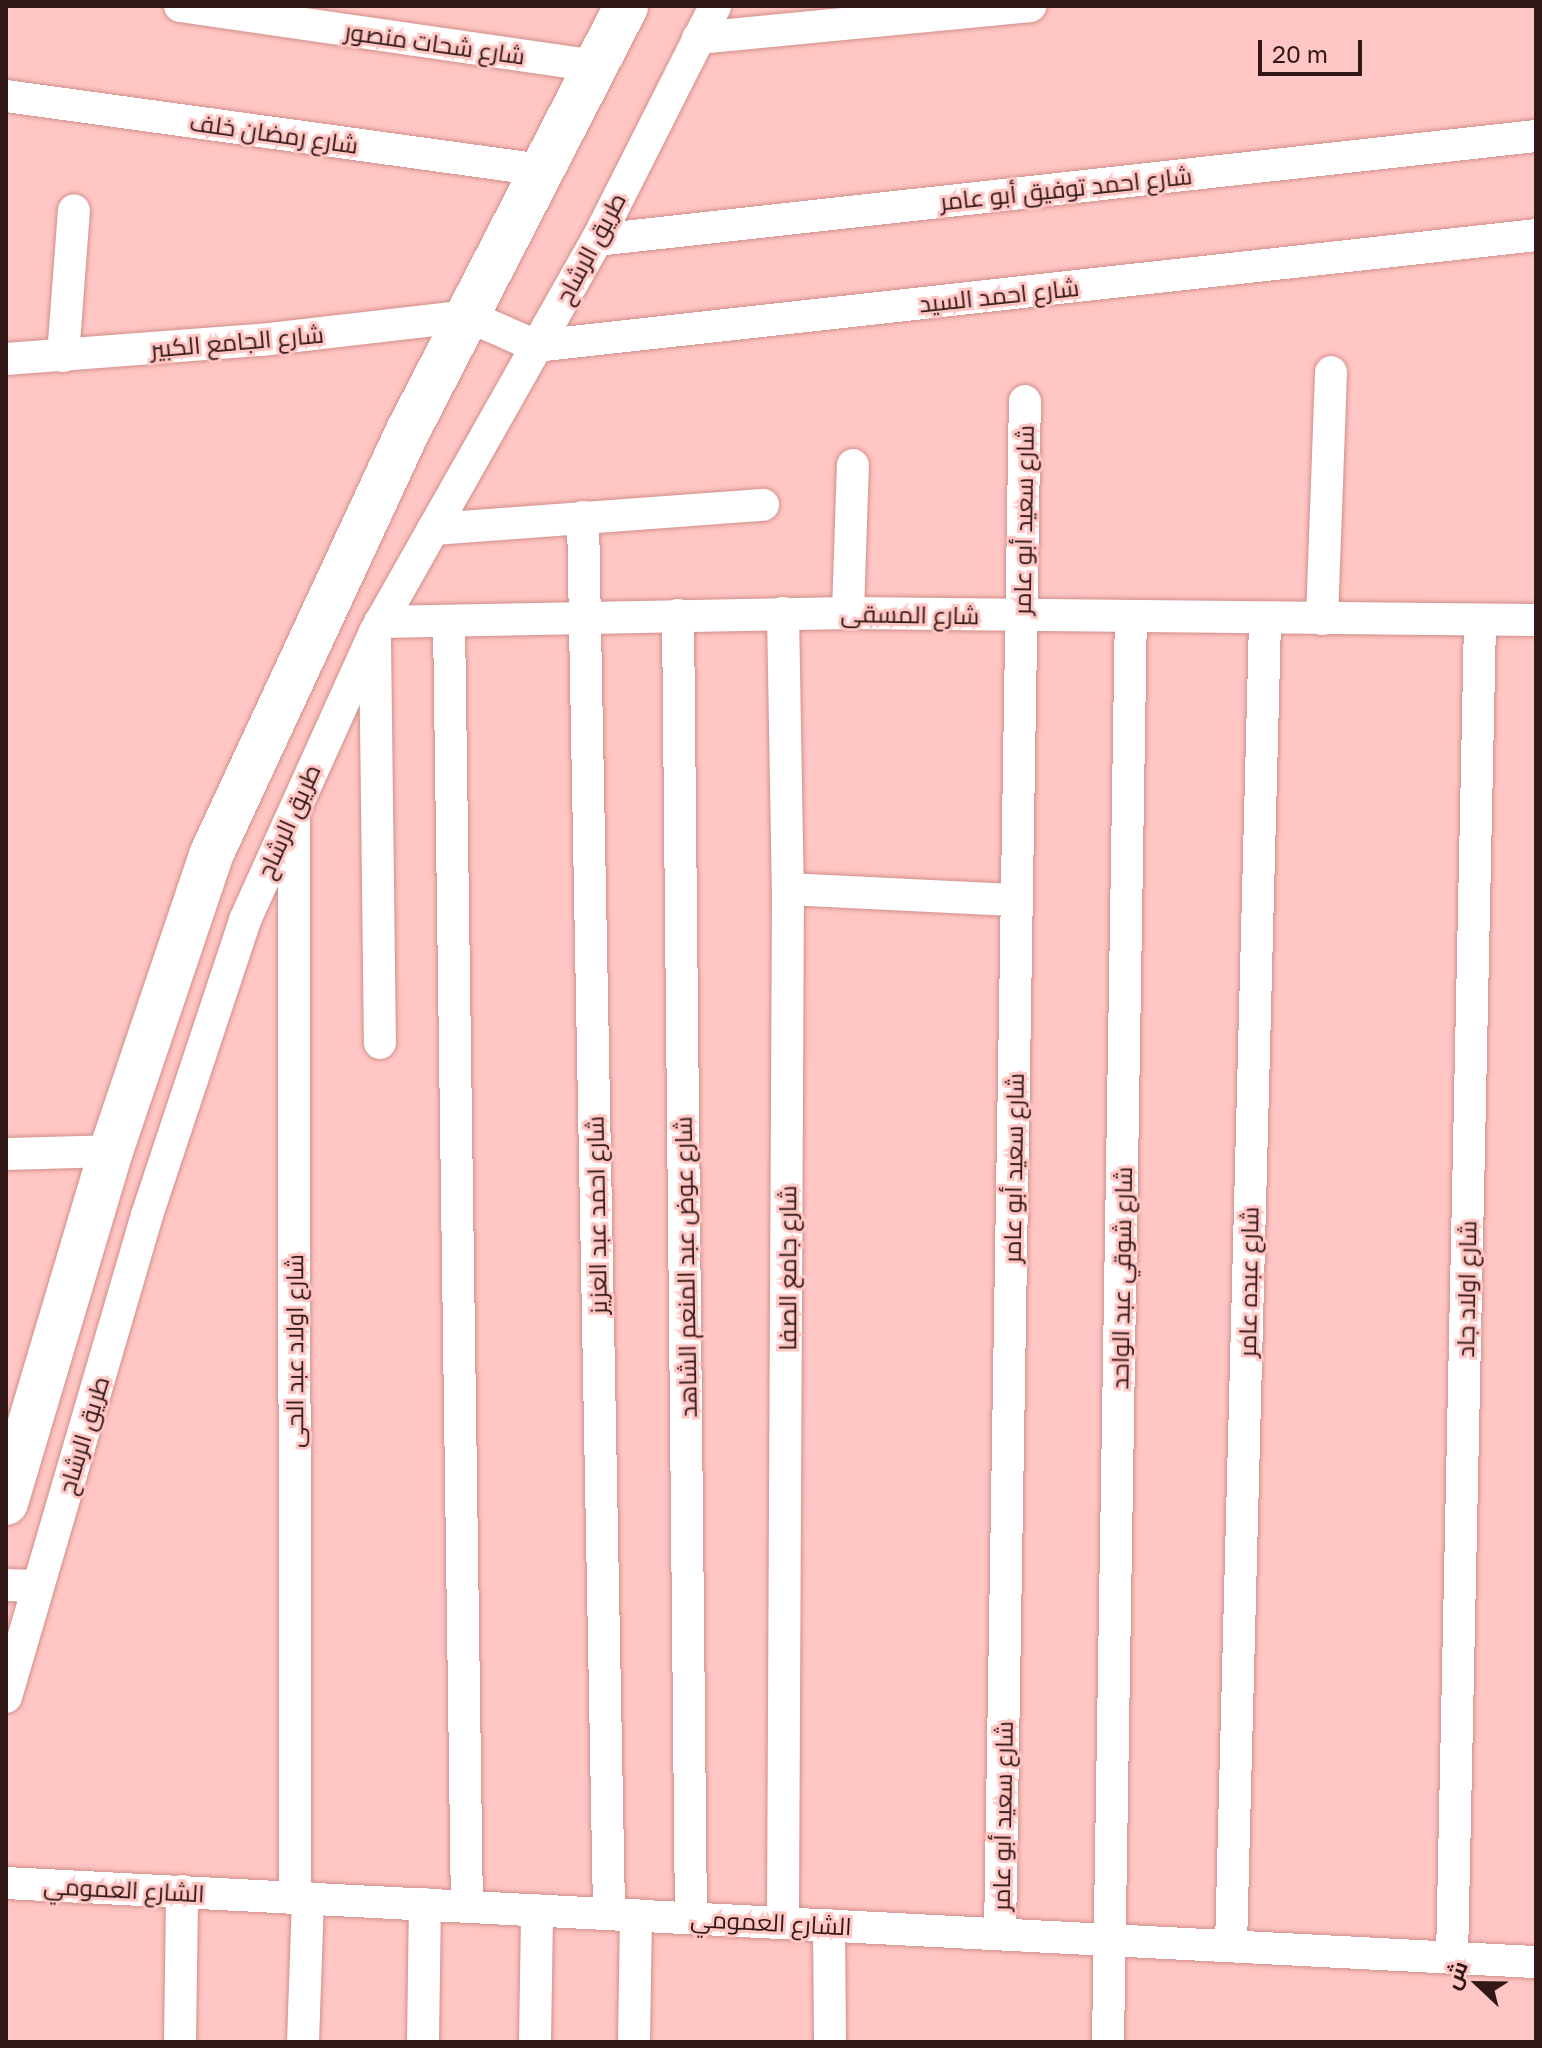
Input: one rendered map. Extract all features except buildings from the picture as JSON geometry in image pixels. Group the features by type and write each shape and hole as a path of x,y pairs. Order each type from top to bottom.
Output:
{"street":[{"name":"شارع شحات منصور","path":"180,6 595,66"},
{"path":"6,1503 111,1151 211,855 301,652 626,6"},
{"name":"طريق الرشاح","path":"6,1697 22,1585 245,920 294,805 377,627 597,240 715,6"},
{"path":"698,38 1030,6"},
{"name":"شارع رمضان خلف","path":"6,96 542,170"},
{"name":"شارع احمد توفيق أبو عامر","path":"597,240 1536,136"},
{"path":"63,356 74,210"},
{"name":"شارع احمد السيد","path":"536,346 1536,235"},
{"path":"468,316 536,346"},
{"name":"شارع الجامع الكبير","path":"6,359 468,316"},
{"path":"1322,619 1331,372"},
{"name":"شارع سعيد أبو عامر","path":"1000,1934 1025,401"},
{"path":"848,613 853,465"},
{"path":"433,529 763,505"},
{"name":"شارع احمد عبد العزيز","path":"583,517 623,1914 634,2042"},
{"name":"شارع المسقى","path":"377,627 449,621 783,613 1536,620"},
{"name":"شارع جامع الصفا","path":"783,613 788,889 783,1923"},
{"name":"شارع عوض عبد المنعم الشاهد","path":"678,615 691,1918"},
{"name":"شارع شوقي عبد الواحد","path":"1108,2042 1131,616"},
{"name":"شارع عبده عامر","path":"1231,1946 1265,618"},
{"path":"449,621 467,1906"},
{"name":"شارع اولاد جاد","path":"1452,1958 1480,621"},
{"path":"377,627 380,1043"},
{"name":"شارع اولاد عبد الحى","path":"294,805 303,2042"},
{"path":"788,889 1017,900"},
{"path":"6,1154 111,1151"},
{"name":"الشارع العمومي","path":"6,1883 1536,1962"},
{"path":"180,2042 182,1891"},
{"path":"423,2042 425,1904"},
{"path":"535,2042 537,1910"},
{"path":"829,1925 830,2042"}]}
